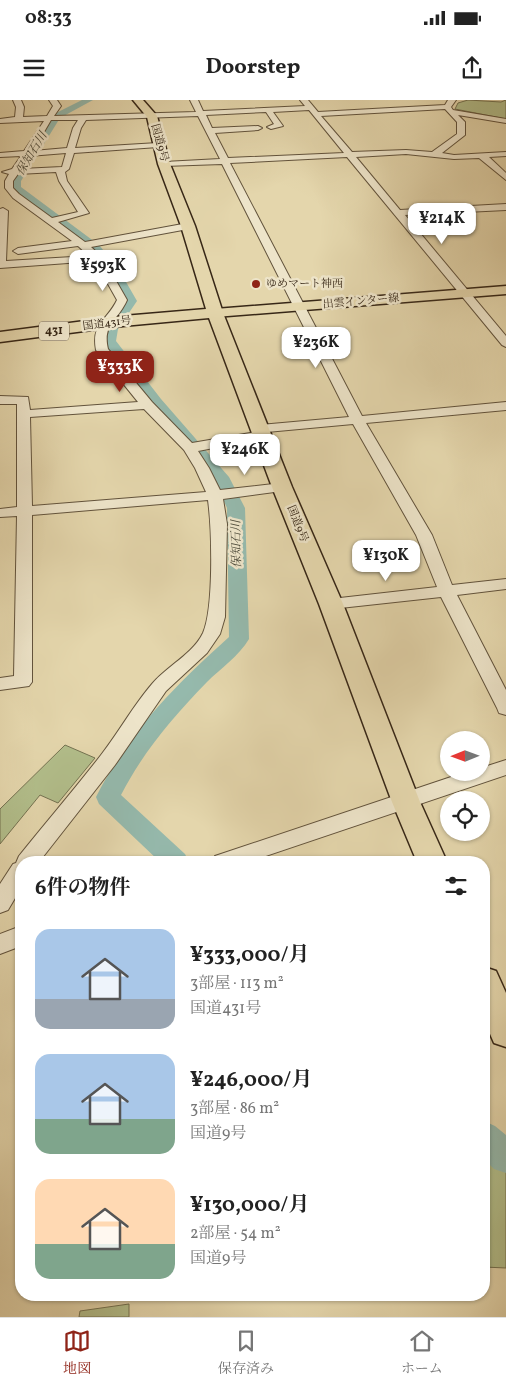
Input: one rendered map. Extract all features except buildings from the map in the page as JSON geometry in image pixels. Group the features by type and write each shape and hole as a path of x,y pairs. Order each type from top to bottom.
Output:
{"highway":[{"name":"国道9号","path":"138,100 152,116 161,155 188,226 215,313 282,487 331,604 406,802 429,856"},
{"name":"国道431号","path":"0,338 112,323 215,313"},
{"path":"490,995 506,1030"}],"main road":[{"name":"出雲インター線","path":"215,313 506,290"}],"street":[{"path":"9,101 17,100 20,107 19,119"},
{"path":"53,100 57,106 10,181 9,188 13,209 0,265 98,258"},
{"path":"194,100 357,419 424,535 446,590 506,708"},
{"path":"304,100 506,342"},
{"path":"448,109 452,100"},
{"path":"0,121 268,110 448,109 506,121"},
{"path":"434,155 461,135 461,122 448,109"},
{"path":"268,110 279,126 271,127"},
{"path":"0,172 65,170 77,128 83,118"},
{"path":"210,131 258,128"},
{"path":"0,155 70,150 226,160 406,152 454,157 506,154"},
{"path":"482,156 506,177"},
{"path":"52,221 84,213 63,181 60,170"},
{"path":"399,213 506,207"},
{"path":"13,209 52,221 98,258 122,300 112,323 99,341 102,350 147,405 189,448 202,468 215,496 220,524 217,616 211,634 201,649 160,687 134,720 108,760 32,856"},
{"path":"3,252 82,244 188,226"},
{"path":"0,400 23,400 25,511 23,682 0,684"},
{"path":"23,414 147,405"},
{"path":"189,448 261,432 357,419 506,406"},
{"path":"0,513 215,496 282,487"},
{"path":"331,604 506,584"},
{"path":"241,856 506,767"},
{"path":"0,903 15,879"},
{"path":"0,944 15,938"}],"green space":[{"path":"468,100 501,102 506,100 506,119 455,109 458,103"},
{"path":"65,745 95,758 58,803 40,795 0,844 0,809"},
{"path":"490,1151 506,1164 506,1268 490,1267"},
{"path":"129,1304 129,1317 79,1317 80,1311"}],"waterway":[{"name":"保知石川","path":"89,100 57,116 16,181 16,188 84,238 112,268 130,301 111,329 109,341 156,402 223,481 236,508 239,639 165,712 133,752 108,797 170,856"},
{"name":"保知石川","path":"490,1142 506,1157"}],"place":[{"name":"ゆめマート神西","path":"256,284"}]}
